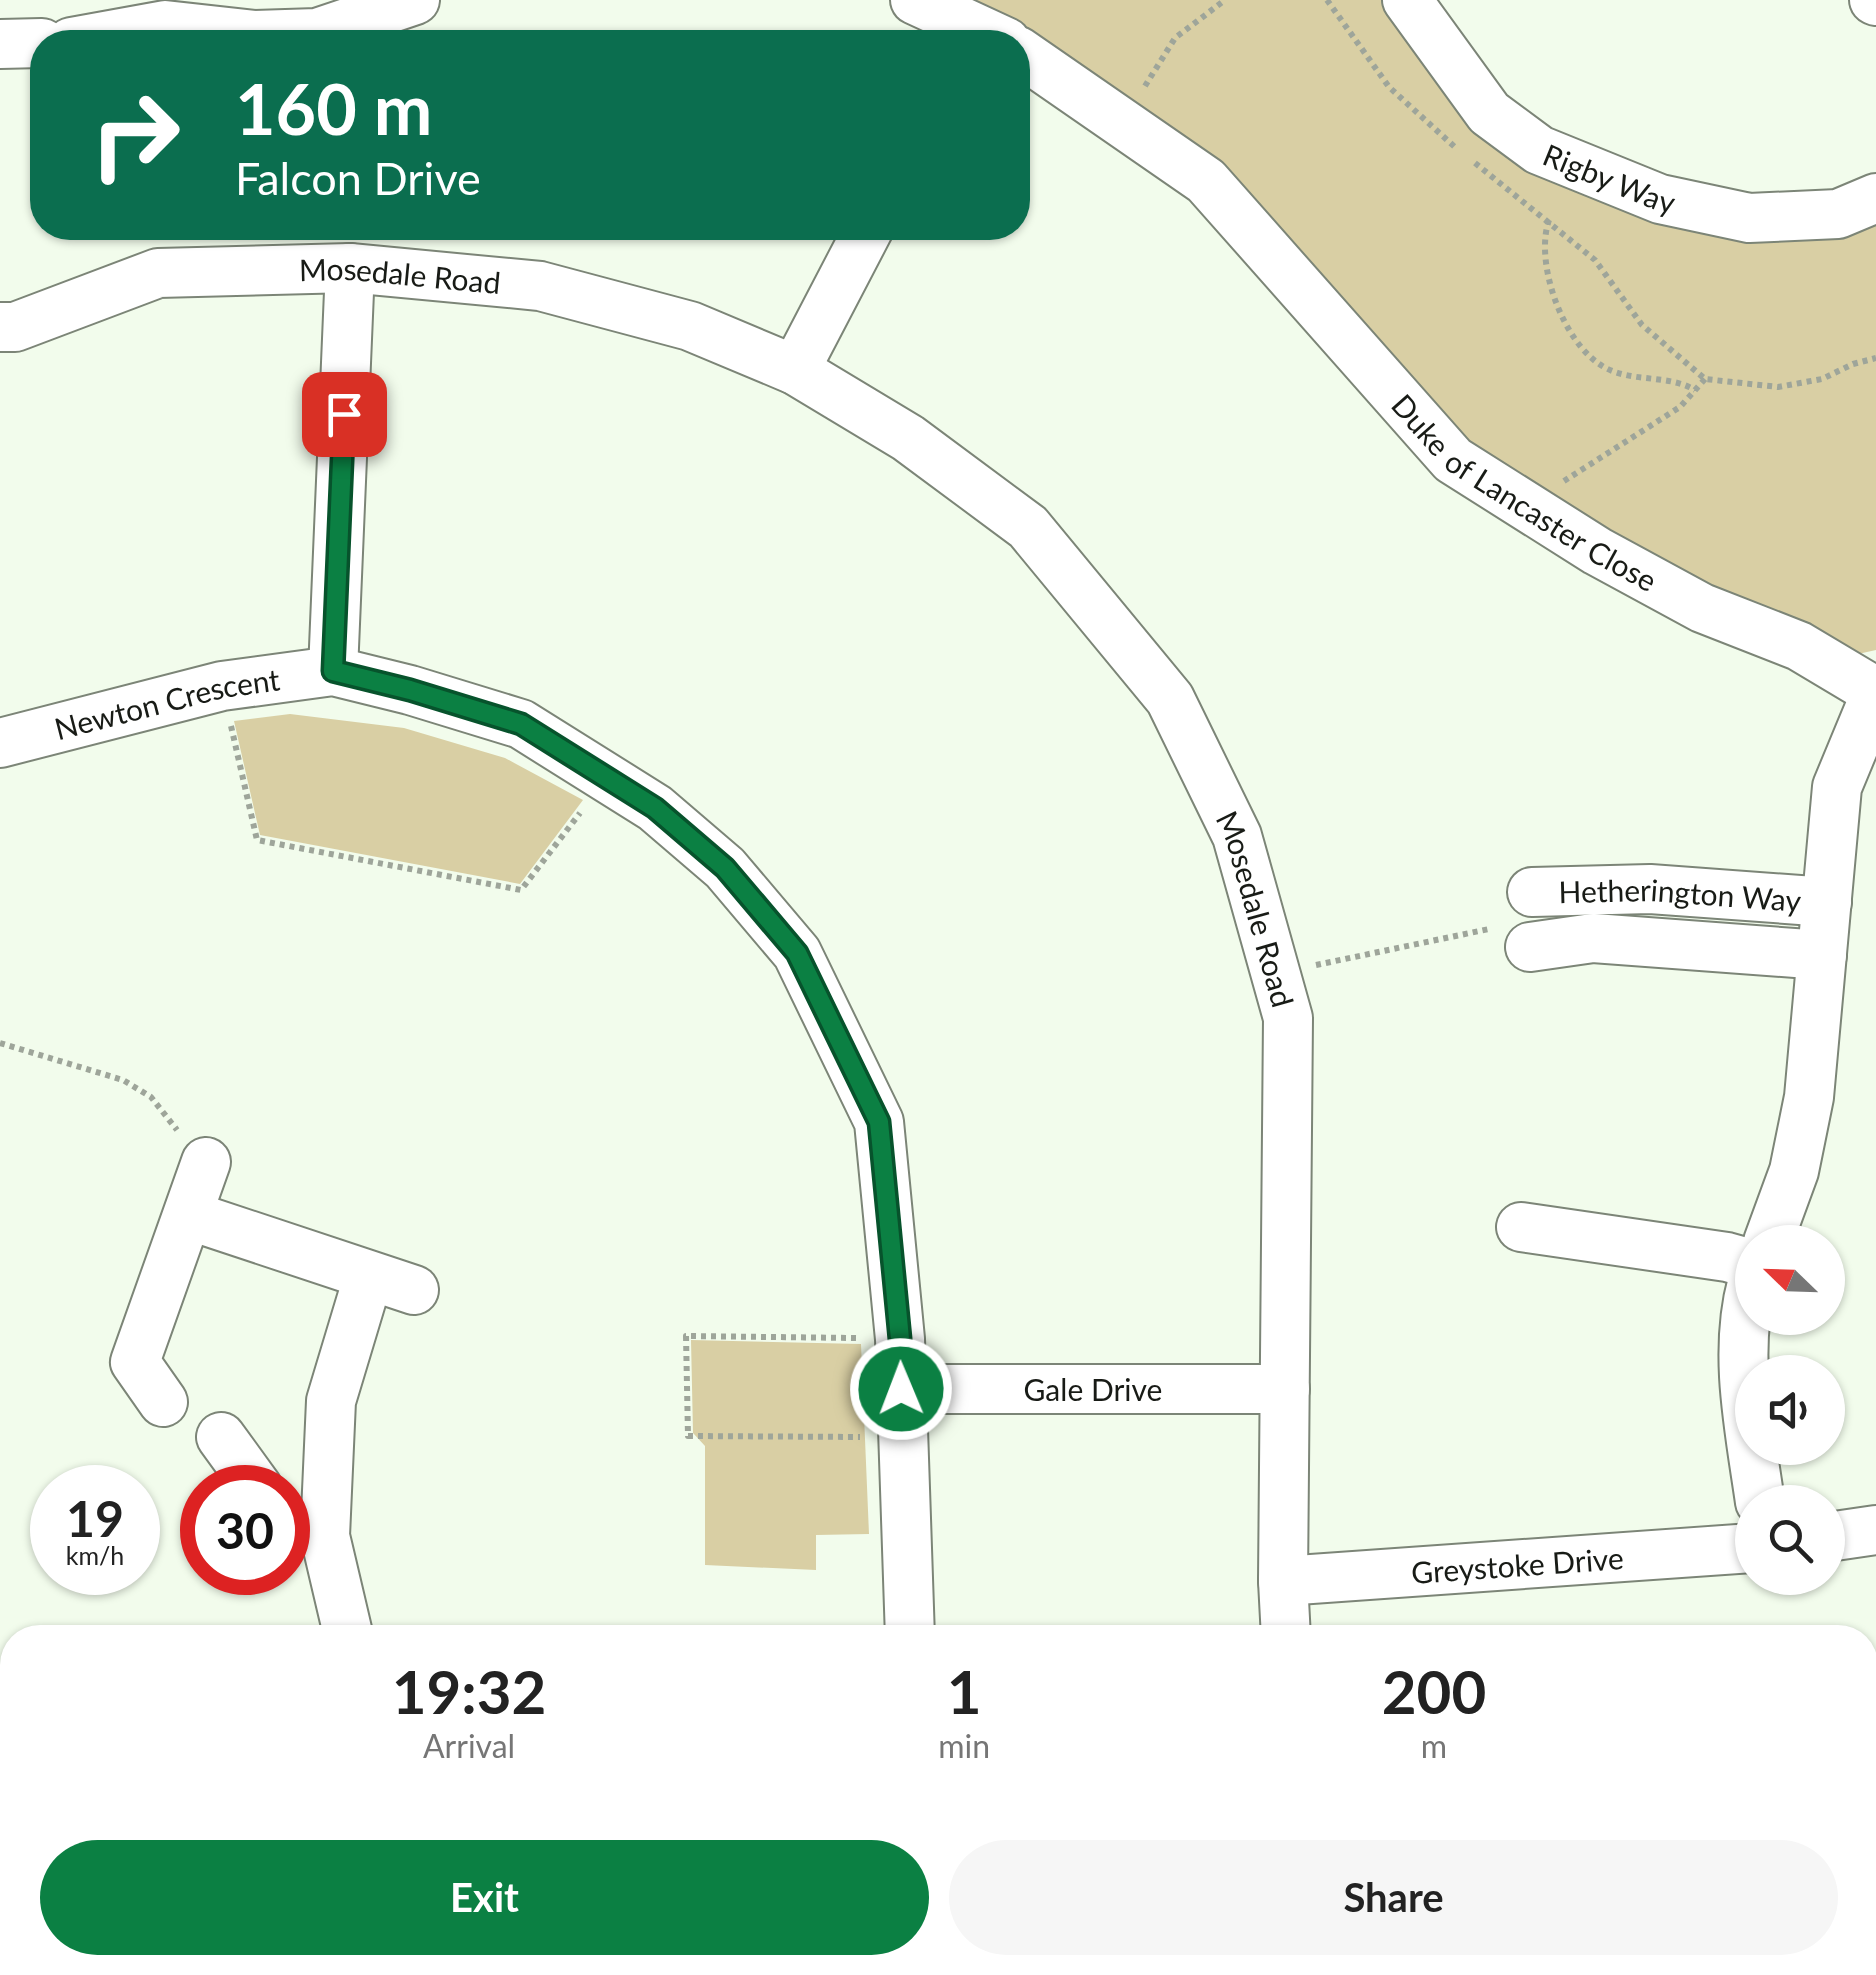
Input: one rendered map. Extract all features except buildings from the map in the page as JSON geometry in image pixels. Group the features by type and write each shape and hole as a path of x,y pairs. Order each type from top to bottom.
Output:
{"street":[{"path":"327,30 415,0"},
{"path":"915,0 976,30"},
{"name":"Rigby Way","path":"1407,0 1489,113 1539,150 1660,198 1749,218 1838,214 1876,198"},
{"path":"134,30 165,24 214,30"},
{"path":"0,44 30,43"},
{"path":"1030,62 1124,124"},
{"name":"Duke of Lancaster Close","path":"1124,124 1206,181 1453,460 1597,551 1702,608 1800,646 1876,692"},
{"path":"795,370 863,240"},
{"path":"333,671 350,268"},
{"name":"Mosedale Road","path":"0,327 15,326 158,273 350,268 540,286 690,326 795,370 908,438 1028,527 1170,698 1237,836 1288,1018 1286,1625"},
{"name":"Newton Crescent","path":"0,744 222,686 333,671 521,724 655,808 725,868 797,953 879,1122 900,1339 909,1625"},
{"name":"Hetherington Way","path":"1774,1225 1794,1171 1809,1097 1837,787 1876,692"},
{"name":"Hetherington Way","path":"1532,892 1650,889 1827,902"},
{"name":"Hetherington Way","path":"1530,947 1592,938 1822,955"},
{"path":"162,1402 135,1362 206,1162"},
{"path":"188,1215 368,1278 414,1290"},
{"path":"1521,1228 1735,1259"},
{"path":"310,1510 330,1401 368,1278"},
{"path":"1745,1335 1744,1364 1758,1485"},
{"name":"Gale Drive","path":"901,1389 1286,1390"},
{"path":"221,1437 241,1465"},
{"path":"1845,1535 1876,1530"},
{"path":"310,1542 343,1625"},
{"name":"Greystoke Drive","path":"1284,1581 1735,1549"}],"path":[{"path":"1124,124 1175,38 1225,0"},
{"path":"1327,0 1389,87 1426,124 1595,260 1642,326 1705,378 1778,386 1822,379 1876,358"},
{"path":"1549,220 1546,280 1579,343 1603,367 1634,377 1686,384 1696,390"},
{"path":"1541,515 1562,483 1680,407 1705,378"},
{"path":"222,686 257,840 521,890 607,778"},
{"path":"0,1043 123,1080 151,1096 206,1162"},
{"path":"900,1339 686,1336 688,1436 902,1437"}],"shaded area":[{"path":"968,0 1387,0 1415,47 1719,234 1863,231 1876,224 1876,650 1849,656 1544,497 1465,439 1030,55 1030,30 1002,30"},
{"path":"290,714 404,728 505,758 583,800 520,884 260,835 234,721"},
{"path":"691,1340 861,1344 869,1534 816,1535 816,1570 705,1565 705,1446 693,1433"}],"route":[{"path":"344,414 333,671 521,724 655,808 725,868 797,953 879,1122 900,1339 901,1389"}]}
